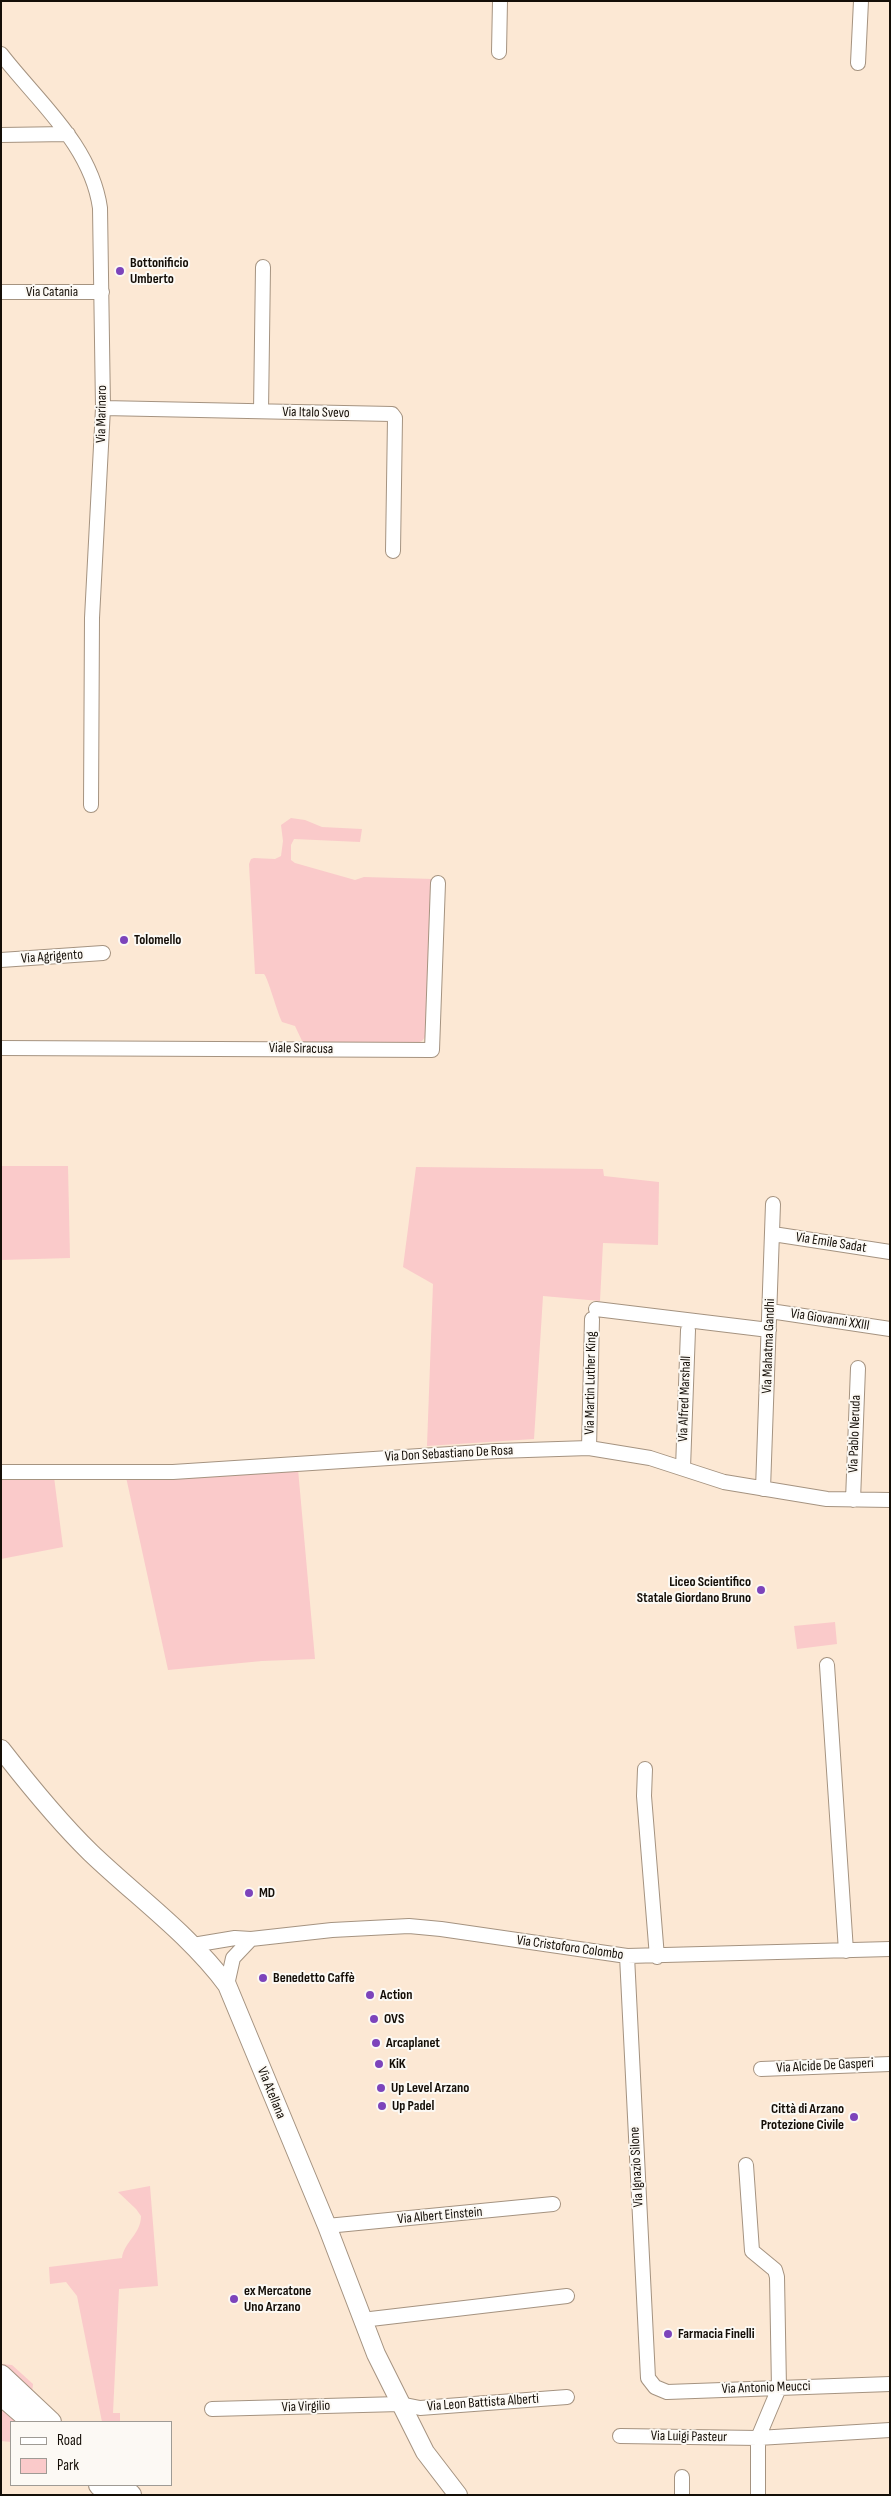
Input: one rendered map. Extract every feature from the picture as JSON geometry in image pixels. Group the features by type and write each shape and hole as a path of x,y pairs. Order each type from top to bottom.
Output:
{"highway":[{"path":"1,2375 33,2415"},
{"path":"1,2381 33,2415"},
{"path":"1,2395 33,2415 48,2421"},
{"path":"100,2486 110,2495"},
{"path":"121,2486 131,2495"}],"main road":[{"name":"Via Atellana","path":"1,1749 36,1793 90,1852 193,1945 209,1961 228,1985 362,2320 424,2452 458,2495"}],"street":[{"path":"499,52 500,1"},
{"path":"858,63 861,1"},
{"name":"Via Marinaro","path":"1,54 68,134 89,166 98,195 101,221 103,408 92,618 91,806"},
{"path":"1,135 68,134"},
{"path":"261,411 263,267"},
{"name":"Via Catania","path":"1,292 102,292"},
{"name":"Via Italo Svevo","path":"103,408 394,416 393,551"},
{"name":"Viale Siracusa","path":"1,1048 432,1050 438,882"},
{"name":"Via Agrigento","path":"1,960 103,953"},
{"name":"Via Mahatma Gandhi","path":"763,1489 773,1204"},
{"name":"Via Emile Sadat","path":"773,1234 890,1252"},
{"name":"Via Giovanni XXIII","path":"770,1311 890,1329"},
{"name":"Via Martin Luther King","path":"589,1448 594,1314 769,1330"},
{"name":"Via Alfred Marshall","path":"683,1468 688,1330"},
{"name":"Via Pablo Neruda","path":"853,1500 858,1368"},
{"name":"Via Don Sebastiano De Rosa","path":"1,1472 173,1472 497,1451 589,1448 626,1452 683,1468 713,1480 763,1489 827,1500 890,1500"},
{"path":"828,1665 839,1877 846,1951"},
{"path":"645,1769 644,1796 656,1957"},
{"name":"Via Cristoforo Colombo","path":"193,1945 235,1938 251,1939 332,1930 409,1926 627,1956 656,1957 890,1949"},
{"path":"228,1985 233,1958 251,1939"},
{"name":"Via Ignazio Silone","path":"627,1956 648,2378"},
{"name":"Via Alcide De Gasperi","path":"761,2069 890,2064"},
{"path":"746,2165 752,2251 775,2270 777,2277 779,2388 758,2438 758,2495"},
{"name":"Via Albert Einstein","path":"326,2226 553,2204"},
{"path":"362,2320 567,2296"},
{"name":"Via Antonio Meucci","path":"648,2378 655,2387 667,2392 890,2384"},
{"name":"Via Leon Battista Alberti","path":"400,2404 420,2408 567,2396"},
{"name":"Via Virgilio","path":"212,2409 400,2404"},
{"name":"Via Luigi Pasteur","path":"620,2436 758,2438 890,2430"},
{"path":"682,2477 682,2495"}],"green space":[{"path":"291,818 305,820 322,827 362,829 360,842 294,839 291,845 291,860 295,863 355,880 364,877 434,879 429,1032 422,1041 409,1046 303,1043 295,1026 282,1022 266,977 264,974 255,974 249,864 251,859 254,858 275,859 281,856 283,841 281,825"},
{"path":"1,1166 68,1166 70,1258 1,1260"},
{"path":"416,1167 603,1169 604,1176 659,1182 658,1245 603,1243 600,1301 543,1296 534,1439 427,1446 433,1284 403,1267"},
{"path":"298,1469 315,1659 262,1661 168,1670 126,1477 215,1476"},
{"path":"54,1477 63,1547 1,1559 1,1478"},
{"path":"835,1622 837,1644 797,1649 794,1626"},
{"path":"150,2186 158,2286 119,2289 113,2413 120,2413 120,2421 102,2421 77,2296 66,2282 50,2284 49,2267 122,2258 123,2252 136,2233 141,2216 118,2192"},
{"path":"1,2364 12,2365 33,2384 32,2393"},
{"path":"1,2406 19,2421 10,2421 10,2442 1,2441"}],"place":[{"name":"Bottonificio Umberto","path":"120,271"},
{"name":"Tolomello","path":"124,940"},
{"name":"Liceo Scientifico Statale Giordano Bruno","path":"761,1590"},
{"name":"MD","path":"249,1893"},
{"name":"Benedetto Caffè","path":"263,1978"},
{"name":"Action","path":"370,1995"},
{"name":"OVS","path":"374,2019"},
{"name":"Arcaplanet","path":"376,2043"},
{"name":"KiK","path":"379,2064"},
{"name":"Up Level Arzano","path":"381,2088"},
{"name":"Up Padel","path":"382,2106"},
{"name":"Città di Arzano Protezione Civile","path":"854,2117"},
{"name":"ex Mercatone Uno Arzano","path":"234,2299"},
{"name":"Farmacia Finelli","path":"668,2334"}]}
